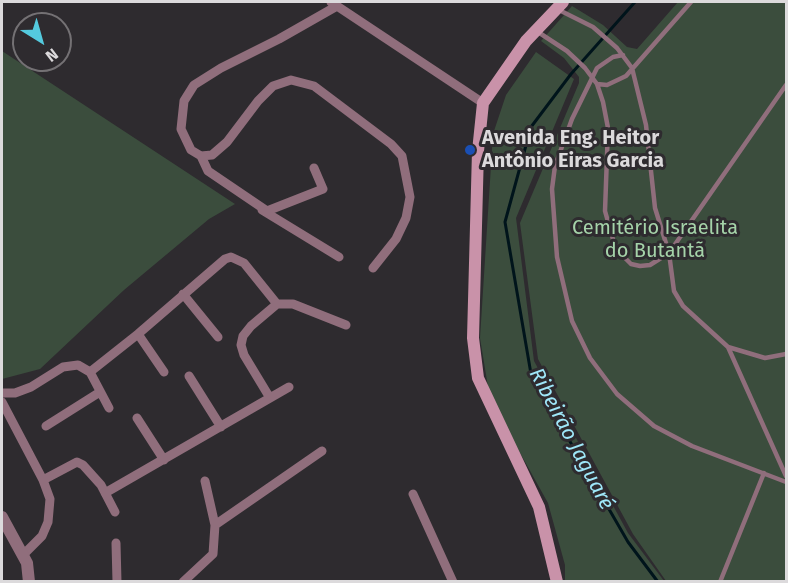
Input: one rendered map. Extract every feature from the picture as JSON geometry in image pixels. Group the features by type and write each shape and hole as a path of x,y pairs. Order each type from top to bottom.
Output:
{"main road":[{"path":"557,582 539,507 478,378 473,338 478,151 483,103 535,31 560,5"}],"street":[{"path":"339,257 262,210 207,171 201,156 185,142 181,129 184,101 194,85 221,68 279,39 334,4 483,103"},
{"path":"201,156 212,155 221,148 258,101 273,86 291,80 314,86 391,144 402,156 410,197 406,218 396,239 374,268"},
{"path":"262,210 267,211 323,189 314,168"},
{"path":"90,372 225,259 231,257 244,263 277,304"},
{"path":"183,294 218,337"},
{"path":"270,398 244,355 241,345 243,336 251,326 277,304 293,304 346,325"},
{"path":"138,334 164,372"},
{"path":"2,393 15,393 31,387 63,367 78,365 90,372 108,408"},
{"path":"189,376 221,427"},
{"path":"105,493 289,387"},
{"path":"46,426 100,393"},
{"path":"2,402 43,480 50,499 48,522 42,536 23,555"},
{"path":"137,418 164,460"},
{"path":"215,525 322,451"},
{"path":"43,480 77,462 89,471 115,512"},
{"path":"183,582 213,554 215,525 205,481"},
{"path":"413,494 453,582"},
{"path":"2,517 23,555 29,582"},
{"path":"116,543 117,582"}],"lane":[{"path":"597,84 618,83 691,2"},
{"path":"560,5 593,27 617,48 632,68 646,124 655,208 669,253 674,291 683,306 728,347 786,476"},
{"path":"535,31 567,51 585,68 597,84 608,129 605,211 614,243 626,260 640,266 650,265 669,253 786,85"},
{"path":"622,55 604,61 592,76 562,142 552,189 557,258 572,321 590,358 617,394 654,426 692,446 786,482"},
{"path":"728,347 765,358 786,354"},
{"path":"720,582 764,473"}],"green space":[{"name":"Cemitério Israelita do Butantã","path":"678,2 786,2 786,581 666,581 633,534 538,359 520,223 579,83 579,77 564,58 541,41 572,6 603,25 627,47 637,49"},
{"path":"2,51 12,58 12,72 34,72 235,204 209,219 124,290 40,369 2,379"},
{"path":"536,52 574,79 516,218 534,361 628,533 664,581 565,581 565,565 548,503 490,399 480,338 493,134 506,95"}],"waterway":[{"name":"Ribeirão Jaguaré","path":"635,2 571,74 531,127 505,222 531,374 628,542 658,582"}],"place":[{"name":"Avenida Eng. Heitor Antônio Eiras Garcia","path":"470,150"}]}
